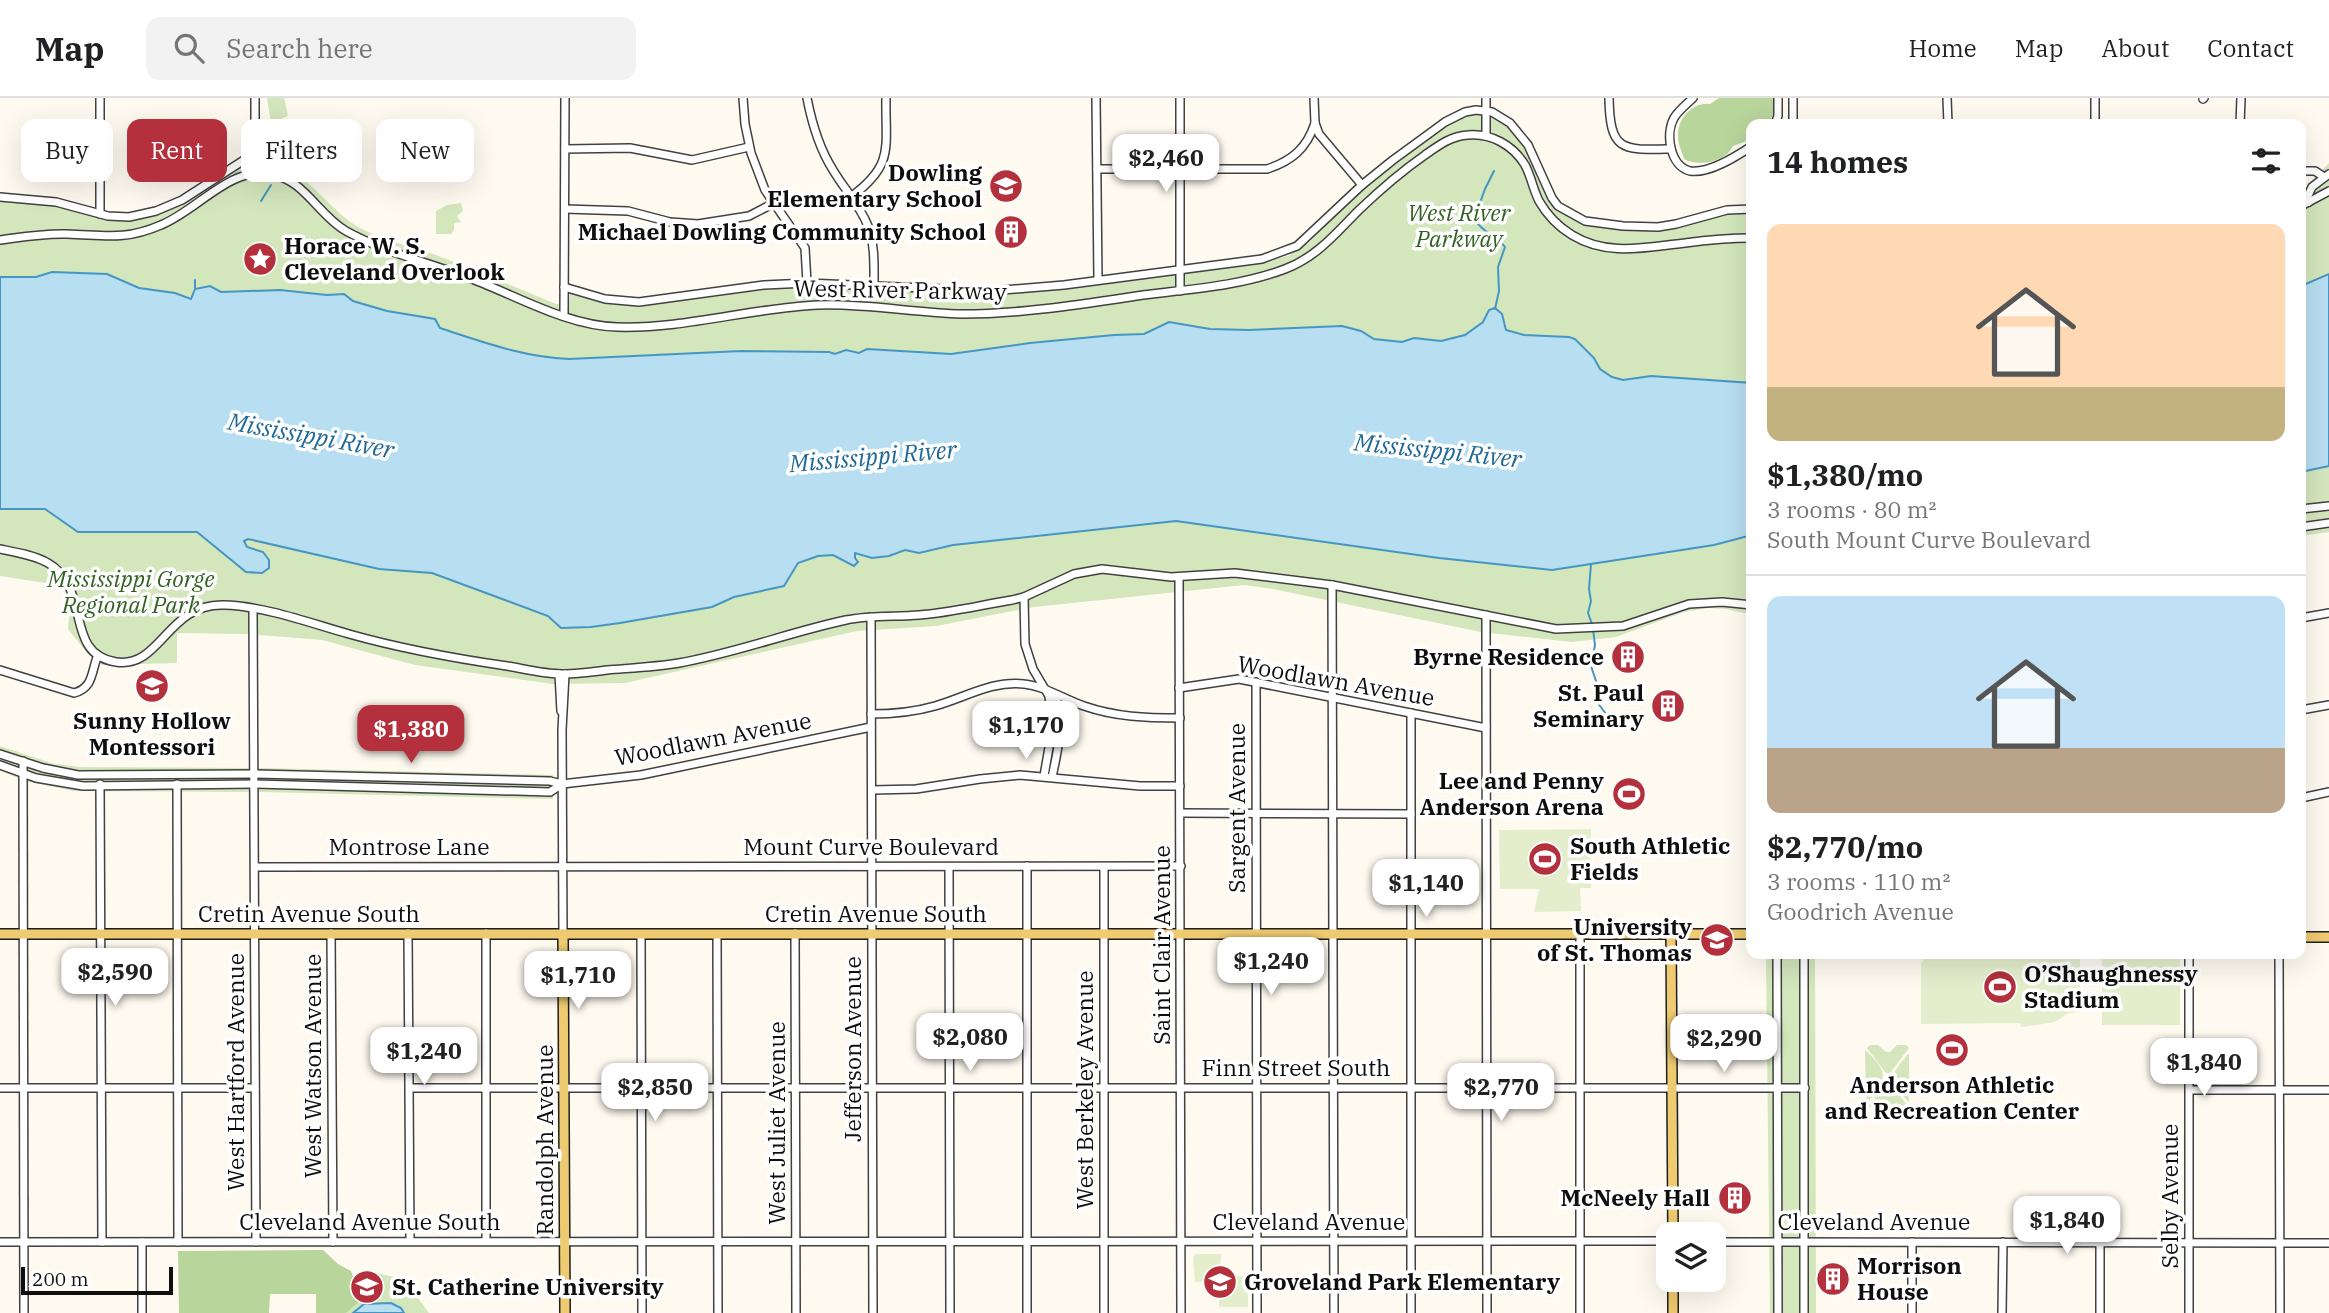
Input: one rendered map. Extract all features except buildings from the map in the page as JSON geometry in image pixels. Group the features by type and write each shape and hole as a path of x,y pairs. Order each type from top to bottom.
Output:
{"main road":[{"path":"1671,933 1673,1222"},
{"name":"Cretin Avenue South","path":"0,934 1746,934"},
{"name":"Randolph Avenue","path":"563,934 565,1313"},
{"path":"2306,937 2329,937"},
{"path":"1673,1292 1673,1313"}],"street":[{"path":"100,98 100,214"},
{"path":"255,98 255,119"},
{"path":"564,315 565,98"},
{"path":"743,98 749,147 765,190 805,248 807,283"},
{"path":"807,98 821,150 852,196 872,238 873,286"},
{"path":"852,196 871,182 884,161 887,98"},
{"path":"1096,98 1098,279"},
{"path":"1180,98 1180,291"},
{"path":"1314,98 1315,123 1322,139 1362,185"},
{"path":"1486,98 1486,136 1507,145 1519,158 1538,198 1551,217 1569,233 1591,244 1614,249 1746,239"},
{"path":"1609,98 1610,127 1619,142 1631,149 1671,149"},
{"path":"1693,98 1674,118 1670,134 1671,149 1682,166 1697,170 1725,162 1746,150"},
{"path":"1777,119 1778,98"},
{"path":"1793,98 1793,119"},
{"path":"1947,98 1948,119"},
{"path":"2095,98 2095,119"},
{"path":"2240,119 2241,98"},
{"path":"564,287 605,299 639,302 764,285 807,283 991,291 1052,286 1262,259 1285,251 1307,238 1362,185 1445,122 1465,112 1486,110 1499,116 1520,134 1528,145 1552,198 1559,206 1585,221 1623,226 1676,225 1727,210 1746,209"},
{"path":"1097,169 1256,170 1289,160 1305,145 1315,123"},
{"name":"West River Parkway","path":"292,182 334,222 370,242 593,324 621,327 699,321 783,307 818,305 934,313 988,313 1027,311 1249,280 1302,262 1317,252 1391,181 1433,149 1454,138 1486,136"},
{"path":"565,149 630,148 692,160 749,147"},
{"path":"0,197 56,202 100,214 129,217 170,206 241,162"},
{"path":"2306,171 2327,176 2308,192 2306,198"},
{"path":"0,240 45,234 106,238 138,233 185,213 233,178 241,176"},
{"path":"2306,203 2329,191"},
{"path":"565,209 628,211 670,222 698,224 749,216 774,203"},
{"path":"2306,508 2329,506"},
{"path":"2306,526 2329,523"},
{"path":"0,549 49,563 66,579 75,597 84,639 98,655 116,662 136,660 149,653 171,627 193,611 217,605 253,609 415,652 562,674 678,663 847,620 922,615 1024,597 1074,574 1102,569 1179,577 1224,573 1332,585 1556,629 1623,626 1689,604 1722,602 1746,604"},
{"name":"Saint Clair Avenue","path":"1179,577 1181,1313"},
{"path":"1332,585 1334,1313"},
{"path":"1024,597 1026,645 1033,669 1048,692 1052,730 1048,776"},
{"name":"West Hartford Avenue","path":"253,609 256,1242"},
{"path":"2306,617 2329,613"},
{"path":"1486,615 1487,1313"},
{"name":"Jefferson Avenue","path":"870,617 873,1313"},
{"path":"0,670 74,693 82,691 89,684 98,655"},
{"path":"872,714 918,710 988,688 1022,683 1029,678 1033,669"},
{"name":"Randolph Avenue","path":"562,674 563,934"},
{"name":"Woodlawn Avenue","path":"1180,688 1228,680 1256,682 1486,729"},
{"name":"Sargent Avenue","path":"1256,682 1257,1313"},
{"path":"1022,683 1111,715 1180,718"},
{"path":"2306,709 2329,705"},
{"path":"1411,713 1411,1313"},
{"name":"Woodlawn Avenue","path":"562,785 641,775 872,727"},
{"path":"0,754 60,773 255,774 550,781 562,785"},
{"path":"23,761 24,1313"},
{"path":"0,765 22,774 70,785 255,785 550,792 562,785"},
{"path":"98,775 102,1242"},
{"path":"177,775 178,1242"},
{"path":"872,790 916,789 1000,776 1048,776 1127,785 1180,786"},
{"path":"361,778 361,789"},
{"path":"451,780 451,791"},
{"path":"2306,797 2329,792"},
{"path":"1181,813 1411,814"},
{"path":"1027,866 1027,1313"},
{"name":"Mount Curve Boulevard","path":"562,867 1181,866"},
{"name":"Montrose Lane","path":"255,867 562,867"},
{"path":"949,867 950,1313"},
{"name":"West Berkeley Avenue","path":"1104,867 1104,1313"},
{"name":"West Watson Avenue","path":"331,933 333,1242"},
{"path":"408,933 410,1241"},
{"path":"486,933 486,1241"},
{"path":"717,933 718,1313"},
{"name":"West Juliet Avenue","path":"794,933 796,1313"},
{"path":"1580,933 1580,1313"},
{"path":"641,934 642,1313"},
{"path":"1777,959 1778,1313"},
{"path":"1804,959 1804,1313"},
{"name":"Selby Avenue","path":"2189,959 2189,1313"},
{"path":"2279,959 2280,1313"},
{"path":"0,1088 255,1088"},
{"name":"Finn Street South","path":"410,1088 1805,1088"},
{"path":"2190,1090 2329,1090"},
{"name":"Cleveland Avenue South","path":"0,1241 950,1242"},
{"name":"Cleveland Avenue","path":"950,1242 1656,1241"},
{"path":"142,1242 142,1313"},
{"name":"Cleveland Avenue","path":"1726,1242 2329,1243"},
{"path":"1912,1242 1912,1313"},
{"path":"2002,1313 2003,1242"},
{"path":"2100,1242 2100,1313"}],"green space":[{"path":"267,98 284,98 288,116 270,119"},
{"path":"1719,98 1773,98 1773,115 1771,119 1746,119 1746,141 1733,146 1724,156 1712,162 1697,163 1684,159 1678,137 1680,124 1692,109 1710,104"},
{"name":"West River Parkway","path":"1486,114 1504,122 1527,150 1553,201 1565,214 1582,223 1617,229 1656,230 1746,213 1746,383 1651,376 1623,380 1600,369 1594,358 1569,337 1524,335 1506,330 1506,323 1486,314 1483,322 1465,335 1441,341 1414,338 1402,342 1374,339 1361,331 1342,326 1249,330 1210,329 1174,322 1144,334 1030,343 951,354 867,349 859,353 846,351 835,354 741,351 569,359 503,348 440,328 434,319 387,311 353,301 344,294 280,290 221,292 192,299 175,293 139,288 107,274 52,272 36,277 0,277 0,200 48,204 112,218 135,218 162,212 210,182 227,182 227,171 241,164 241,182 307,182 339,213 369,232 448,260 556,304 569,304 570,291 605,302 639,305 764,288 807,286 991,294 1065,288 1262,262 1288,256 1311,241 1350,200 1447,124 1466,115"},
{"path":"2329,163 2329,274 2306,284 2306,188"},
{"path":"461,203 463,211 457,216 461,222 454,223 451,234 436,234 436,211 447,205"},
{"path":"2329,466 2329,532 2306,535 2306,471"},
{"name":"Mississippi Gorge Regional Park","path":"0,509 45,509 78,532 197,532 228,555 263,552 247,547 244,541 248,539 379,569 432,573 548,616 562,628 712,607 734,597 784,586 798,563 819,556 833,555 846,563 854,558 854,553 872,558 906,550 919,553 953,545 1176,521 1439,558 1552,570 1714,545 1746,537 1746,614 1708,608 1684,612 1616,637 1572,642 1481,632 1244,585 1034,607 936,626 857,631 625,683 553,684 415,665 322,640 247,634 177,633 177,663 102,665 88,654 68,629 70,604 64,589 59,585 0,576"},
{"path":"0,746 54,764 80,767 553,775 553,799 261,792 74,791 30,782 0,771"},
{"name":"South Athletic Fields","path":"1591,829 1591,888 1580,888 1581,911 1534,912 1539,889 1500,889 1499,830"},
{"path":"1766,959 1815,959 1816,1313 1770,1313"},
{"name":"O’Shaughnessy Stadium","path":"1925,959 2080,959 2080,1012 2068,1014 2052,1023 2021,1027 2020,1023 1921,1024 1921,963"},
{"path":"2102,959 2180,959 2180,1025 2102,1025"},
{"path":"1870,1045 1878,1045 1886,1052 1890,1052 1897,1045 1906,1045 1909,1048 1890,1073 1886,1073 1867,1048"},
{"path":"1865,1050 1879,1064 1883,1076 1878,1089 1866,1104"},
{"path":"1908,1054 1909,1102 1896,1088 1893,1078"},
{"path":"1886,1082 1890,1082 1908,1107 1868,1107"},
{"path":"323,1250 338,1264 351,1271 362,1300 346,1313 316,1313 316,1294 270,1294 269,1313 179,1313 178,1251"},
{"path":"1196,1254 1221,1254 1216,1275 1202,1282 1195,1282 1193,1257"},
{"path":"366,1271 404,1279 429,1313 346,1313 362,1300 355,1279"},
{"path":"1248,1276 1248,1307 1219,1307 1224,1282 1233,1277"}],"water":[{"name":"Mississippi River","path":"52,272 107,274 139,288 175,293 191,299 195,289 210,286 221,292 280,290 344,294 353,301 387,311 435,319 440,328 503,348 569,359 741,351 835,354 846,350 859,353 867,349 951,354 1030,343 1144,334 1169,322 1210,329 1249,330 1342,326 1361,331 1374,339 1402,342 1414,338 1441,341 1465,335 1483,322 1489,310 1495,308 1502,314 1506,330 1524,335 1575,339 1594,358 1600,369 1612,377 1623,380 1651,376 1746,383 1746,537 1714,545 1552,570 1439,558 1176,521 953,545 919,553 905,550 872,558 855,553 858,562 854,566 833,555 818,556 798,563 784,586 734,597 712,607 620,623 561,628 548,616 432,573 379,569 248,539 244,541 247,547 263,552 269,560 269,568 262,573 246,572 197,532 78,532 45,509 0,509 0,277 36,277"},
{"path":"2329,274 2329,466 2306,471 2306,284"},
{"path":"391,1303 401,1308 404,1313 353,1313 364,1304"}],"waterway":[{"path":"1494,171 1474,219 1505,247 1498,267 1499,291 1495,309"},
{"path":"261,201 271,185"},
{"path":"195,280 195,289"},
{"path":"1591,564 1591,601 1588,613 1592,624"},
{"path":"1593,629 1595,645 1591,666 1597,684 1594,698 1606,714 1621,722"}],"place":[{"name":"Dowling Elementary School","path":"1006,186"},
{"name":"Michael Dowling Community School","path":"1011,232"},
{"name":"Horace W. S. Cleveland Overlook","path":"260,259"},
{"name":"Byrne Residence","path":"1628,657"},
{"name":"Sunny Hollow Montessori","path":"152,686"},
{"name":"St. Paul Seminary","path":"1668,706"},
{"name":"Lee and Penny Anderson Arena","path":"1629,794"},
{"name":"South Athletic Fields","path":"1545,859"},
{"name":"University of St. Thomas","path":"1717,940"},
{"name":"O’Shaughnessy Stadium","path":"2000,987"},
{"name":"Anderson Athletic and Recreation Center","path":"1952,1050"},
{"name":"McNeely Hall","path":"1735,1198"},
{"name":"Morrison House","path":"1833,1279"},
{"name":"Groveland Park Elementary","path":"1220,1282"},
{"name":"St. Catherine University","path":"367,1287"}]}
